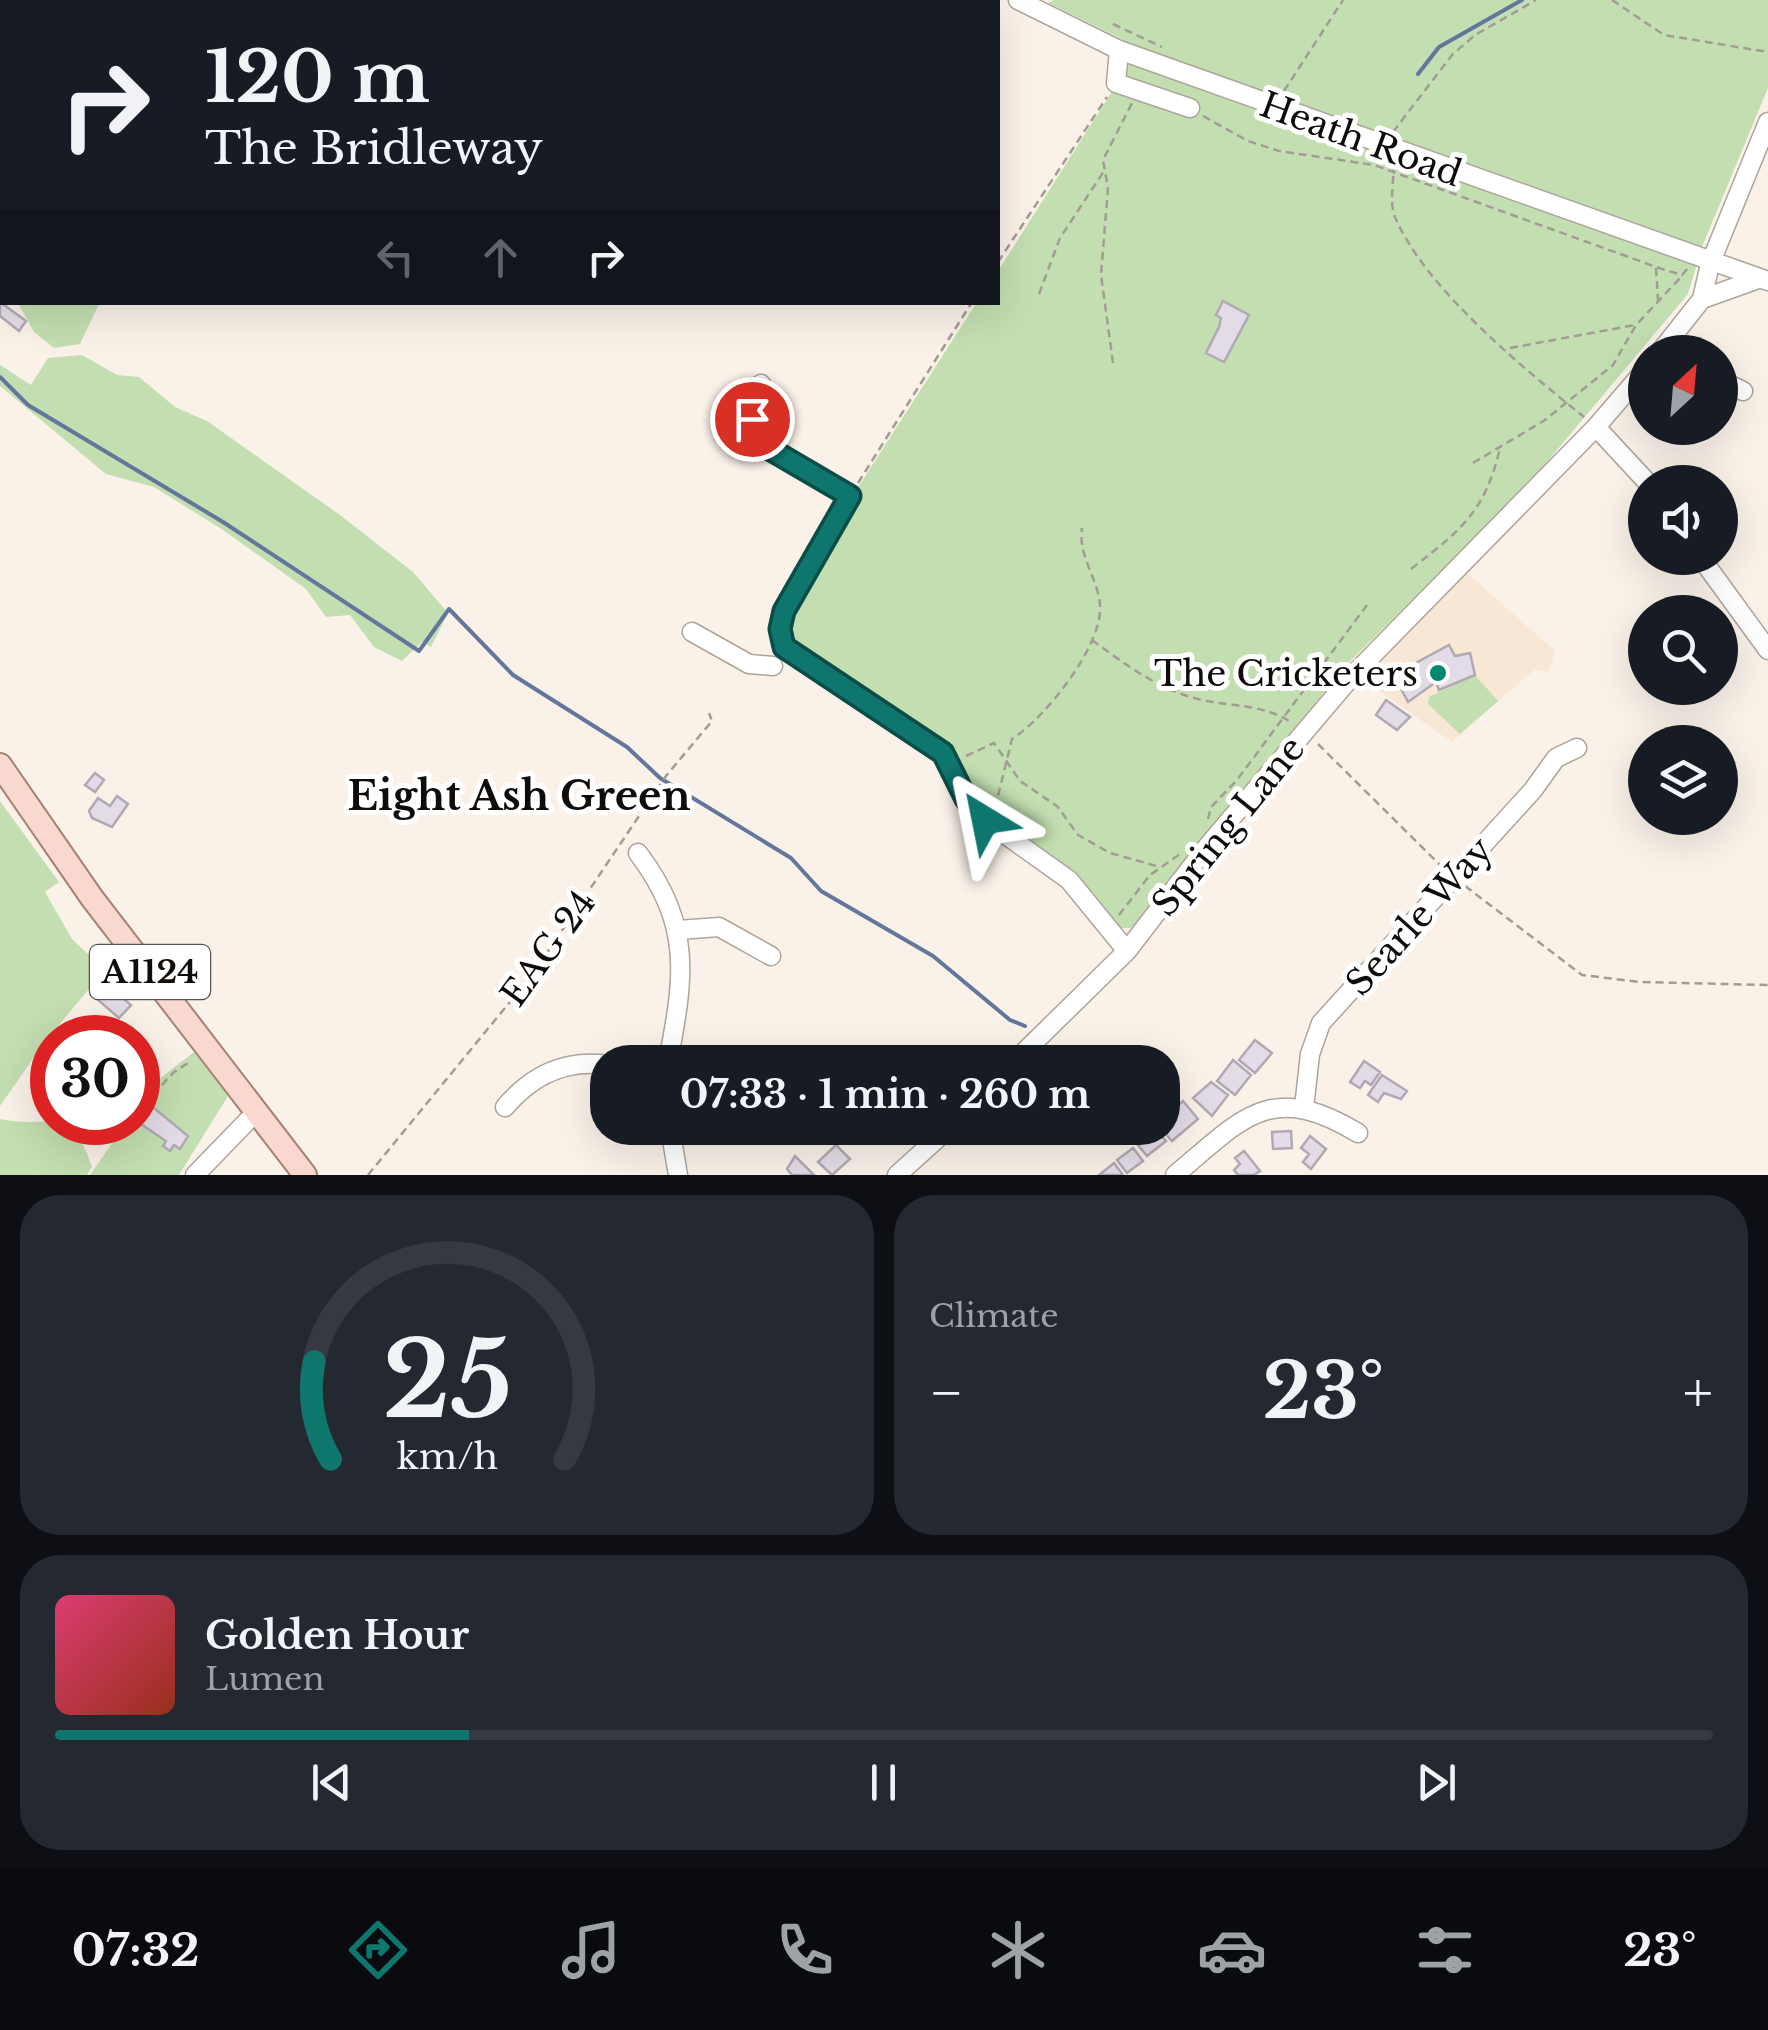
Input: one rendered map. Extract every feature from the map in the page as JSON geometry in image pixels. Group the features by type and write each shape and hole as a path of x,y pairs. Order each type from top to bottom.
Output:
{"main road":[{"name":"A1124","path":"0,765 92,898 306,1175"}],"street":[{"name":"Heath Road","path":"1018,0 1120,50 1274,108 1703,262 1764,280"},
{"path":"1120,50 1116,83 1190,108"},
{"path":"1675,335 1702,299 1703,262 1768,122"},
{"path":"1702,299 1764,280"},
{"path":"760,384 752,419 763,445 850,496 784,611 773,666"},
{"path":"1738,389 1743,391"},
{"name":"Spring Lane","path":"1031,1045 1127,951 1206,848 1352,676 1596,428 1628,390"},
{"path":"1596,428 1631,465"},
{"path":"1713,575 1768,650"},
{"path":"692,632 750,664 807,666"},
{"path":"781,633 784,647 807,666 943,753 966,799 985,820 1069,880 1127,951"},
{"name":"Searle Way","path":"1304,1108 1310,1054 1321,1023 1454,878 1556,758 1576,748"},
{"path":"638,852 657,878 678,930 683,959 670,1045"},
{"path":"678,930 719,927 772,956"},
{"path":"505,1108 525,1083 558,1067 590,1062"},
{"path":"1174,1175 1243,1118 1288,1104 1324,1113 1358,1133"},
{"path":"195,1175 257,1111"},
{"path":"673,1145 678,1175"},
{"path":"897,1175 930,1145"}],"path":[{"path":"1274,108 1343,0"},
{"path":"1536,0 1474,35 1452,55 1389,149 1394,171 1393,213 1428,276 1596,428"},
{"path":"1612,0 1664,35 1768,52"},
{"path":"1000,259 1116,83"},
{"path":"1113,363 1101,275 1108,188 1103,160 1135,90"},
{"path":"1190,108 1225,132 1278,151 1344,157 1394,171 1656,267 1682,274 1703,262"},
{"path":"1040,294 1060,238 1104,170"},
{"path":"1656,267 1658,304"},
{"path":"1474,464 1546,420 1564,401 1613,365 1636,325 1680,283 1682,274"},
{"path":"850,496 970,305"},
{"path":"1507,349 1636,325"},
{"path":"1412,570 1461,528 1490,490 1500,447"},
{"path":"985,820 995,808 1012,739 1033,726 1092,640 1100,607 1079,548 1082,528"},
{"path":"1206,824 1211,807 1284,718 1370,601"},
{"path":"1092,640 1159,684 1200,700 1251,706 1284,718 1305,732 1454,878 1582,975 1768,986"},
{"name":"EAG 24","path":"368,1175 532,975 666,776 712,721 708,713"},
{"path":"948,764 994,743 1020,781 1057,806 1078,836 1126,859 1162,867"},
{"path":"1109,929 1127,902 1162,867 1188,850"},
{"path":"160,1087 174,1072 209,1049"}],"shaded area":[{"path":"1467,573 1555,651 1549,672 1534,670 1452,742 1363,680"}],"green space":[{"path":"1768,0 1768,88 1702,247 1688,294 1654,335 1628,335 1628,365 1520,494 1348,663 1132,928 1119,928 1068,867 1018,837 967,782 798,648 785,628 846,506 970,313 976,305 1000,305 1000,268 1130,63 1122,39 1048,3"},
{"path":"19,305 99,305 80,344 54,348 34,332"},
{"path":"82,355 117,375 139,377 175,407 207,421 413,572 448,613 431,647 422,642 402,661 374,647 350,615 326,617 306,589 223,530 154,487 106,474 0,386 0,365 31,385 48,358"},
{"path":"1475,675 1498,701 1460,734 1428,704 1429,697"},
{"path":"0,801 59,882 45,892 72,939 105,970 67,1015 30,1015 30,1063 0,1106"},
{"path":"194,1052 228,1096 179,1175 90,1175 111,1145 160,1145 160,1079"},
{"path":"0,1119 30,1122 30,1145 83,1145 92,1167 87,1175 0,1175"}],"building":[{"path":"1223,301 1249,315 1224,362 1206,353 1219,327 1221,318 1216,315"},
{"path":"0,305 4,305 26,321 19,331 0,316"},
{"name":"The Cricketers","path":"1449,645 1455,656 1470,653 1475,675 1439,690 1436,682 1408,702 1398,683 1406,680 1401,671"},
{"path":"1386,700 1410,717 1397,730 1376,715"},
{"path":"95,773 104,780 95,792 85,785"},
{"path":"117,796 128,804 112,827 92,818 89,811 98,798 110,806"},
{"path":"114,982 122,989 118,994 131,1005 122,1015 116,1015 98,1000"},
{"path":"1255,1040 1272,1053 1255,1073 1239,1060"},
{"path":"1233,1060 1251,1075 1235,1095 1217,1081"},
{"path":"1364,1061 1380,1072 1371,1085 1365,1081 1360,1088 1350,1082"},
{"path":"1382,1075 1407,1091 1401,1099 1384,1093 1378,1102 1368,1095"},
{"path":"1211,1082 1228,1095 1212,1116 1193,1098"},
{"path":"1183,1101 1198,1119 1180,1134"},
{"path":"160,1113 188,1136 180,1149 174,1145 170,1151 163,1146 166,1141 160,1137"},
{"path":"1291,1131 1292,1148 1273,1149 1272,1132"},
{"path":"1310,1136 1326,1149 1311,1169 1303,1162 1309,1154 1301,1148"},
{"path":"836,1145 850,1159 832,1175 818,1162"},
{"path":"1138,1145 1161,1145 1147,1156"},
{"path":"1133,1148 1143,1161 1127,1173 1117,1160"},
{"path":"1244,1151 1260,1171 1254,1175 1238,1175 1234,1170 1240,1164 1235,1158"},
{"path":"795,1156 814,1175 792,1175 787,1169"},
{"path":"1114,1163 1123,1175 1099,1175"}],"waterway":[{"path":"1418,74 1439,47 1522,0"},
{"path":"0,377 28,405 223,522 419,651 449,609 513,675 627,747 660,778 791,858 821,891 933,956 1010,1020 1025,1026"}],"place":[{"name":"The Cricketers","path":"1438,673"}],"district":[{"name":"Eight Ash Green","path":"519,796"}],"route":[{"path":"752,419 763,445 850,496 784,611 780,629 784,647 803,664 943,753 966,799 985,820"}]}
